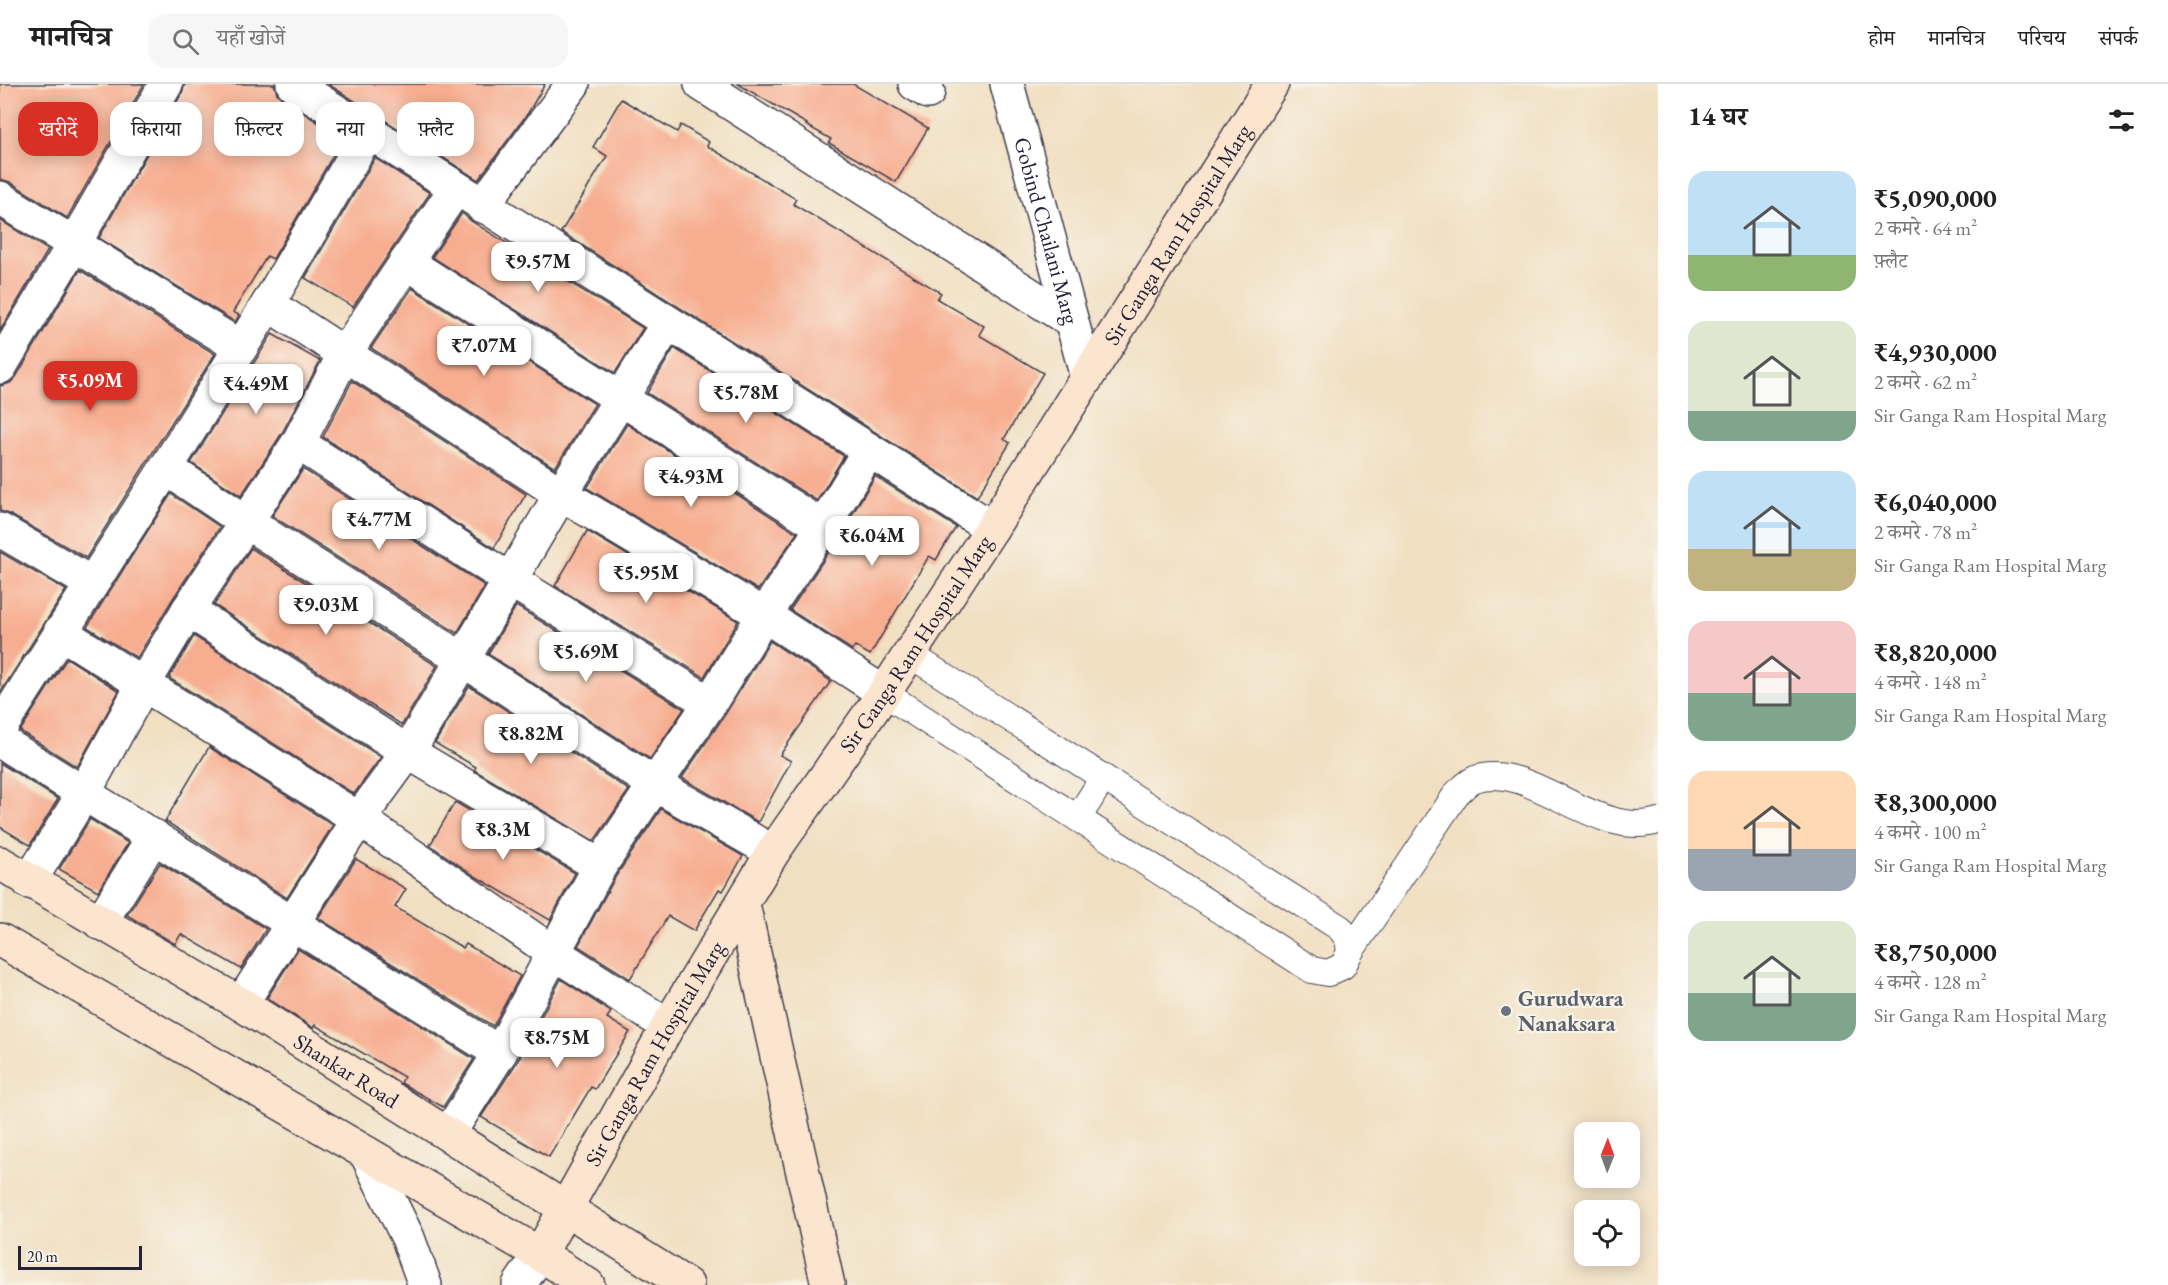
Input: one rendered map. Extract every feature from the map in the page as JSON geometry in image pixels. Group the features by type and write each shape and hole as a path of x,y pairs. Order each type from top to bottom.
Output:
{"street":[{"path":"0,367 75,244 166,84"},
{"path":"293,84 322,102"},
{"path":"28,882 84,793 143,685 188,610 298,443 345,353 406,262 573,84"},
{"path":"701,84 1071,321"},
{"name":"Gobind Chailani Marg","path":"1007,84 1087,377"},
{"name":"Sir Ganga Ram Hospital Marg","path":"540,1254 668,1026 773,852 884,693 992,528 1272,84"},
{"path":"385,142 992,528"},
{"path":"0,728 268,304 354,156"},
{"path":"0,198 240,347"},
{"path":"406,262 823,526"},
{"path":"268,304 561,494 764,615 884,693"},
{"path":"241,1004 359,819 408,752 561,494 668,323"},
{"path":"298,443 510,580 710,703"},
{"path":"448,1133 500,1053 600,866 710,703 869,450"},
{"path":"166,468 246,522 656,785 773,852"},
{"path":"0,530 91,583"},
{"path":"188,610 408,752 600,866"},
{"path":"60,632 359,819 554,953 668,1026"},
{"path":"0,741 500,1053"},
{"path":"100,923 154,836"},
{"name":"Shankar Road","path":"0,863 28,882 241,1004 687,1285"},
{"path":"742,904 828,1285"},
{"path":"0,940 540,1254 588,1285"},
{"path":"366,1152 408,1238 424,1285"},
{"path":"519,1285 540,1254"}],"lane":[{"path":"909,654 1340,928 1348,939 1350,952"},
{"path":"884,693 1312,970 1328,973 1343,966 1350,952 1457,793 1473,779 1492,775 1516,779 1612,821 1646,825 1658,821"},
{"path":"1078,818 1103,778"}],"building":[{"path":"0,84 144,84 134,102 110,102 110,143 67,218 10,182 0,179"},
{"path":"185,84 274,84 277,93 286,102 214,102 214,156 304,156 304,113 316,121 316,156 333,156 273,259 267,256 233,312 239,315 235,322 99,238 146,156 202,156 202,102 177,102"},
{"path":"328,84 545,84 528,113 478,180 440,156 474,156 474,102 397,102 397,128 385,120 385,102 356,102"},
{"path":"738,84 853,84 928,128 896,182 829,143 831,139 807,124"},
{"path":"621,99 677,132 681,125 709,142 707,146 796,199 793,204 941,293 937,299 984,326 979,335 1043,373 1004,439 1010,443 977,497 561,232 607,156 593,147"},
{"path":"375,158 430,193 353,307 305,278"},
{"path":"462,213 471,221 643,328 615,373 432,257"},
{"path":"0,220 48,250 0,331"},
{"path":"80,270 215,354 86,558 0,511 0,386 10,383 16,377"},
{"path":"412,288 595,404 555,468 371,348"},
{"path":"272,334 320,361 282,433 241,496 191,463"},
{"path":"674,348 844,456 817,501 647,393"},
{"path":"352,381 526,494 494,548 323,437"},
{"path":"627,424 797,533 758,590 587,488"},
{"path":"303,469 485,586 457,633 272,516"},
{"path":"875,476 956,527 936,560 929,556 870,655 855,646 852,650 790,610 839,537"},
{"path":"171,494 220,527 137,658 87,627"},
{"path":"587,531 738,621 704,677 555,586"},
{"path":"251,548 437,666 402,725 214,605"},
{"path":"0,552 66,590 0,693"},
{"path":"516,606 684,709 650,759 488,654"},
{"path":"194,636 381,757 354,794 169,678"},
{"path":"770,641 831,681 780,755 791,761 758,822 682,778 726,713"},
{"path":"67,658 119,691 77,767 20,731"},
{"path":"469,686 629,790 594,841 474,770 476,767 435,743"},
{"path":"209,747 333,825 287,898 165,821"},
{"path":"0,763 58,799 30,845 0,827"},
{"path":"455,802 575,873 550,920 475,876 430,845"},
{"path":"661,809 743,856 723,891 719,889 694,931 668,916 630,979 578,946 616,876"},
{"path":"90,819 128,843 98,891 59,869"},
{"path":"356,859 406,889 395,907 463,948 466,944 520,976 493,1026 318,918"},
{"path":"160,863 266,929 241,969 181,934 175,944 127,915"},
{"path":"298,949 474,1059 443,1107 401,1083 404,1077 315,1025 313,1028 267,998"},
{"path":"561,979 611,1012 607,1018 630,1032 595,1089 591,1087 549,1157 481,1117 517,1062"}],"place":[{"name":"Gurudwara Nanaksara","path":"1506,1011"}]}
